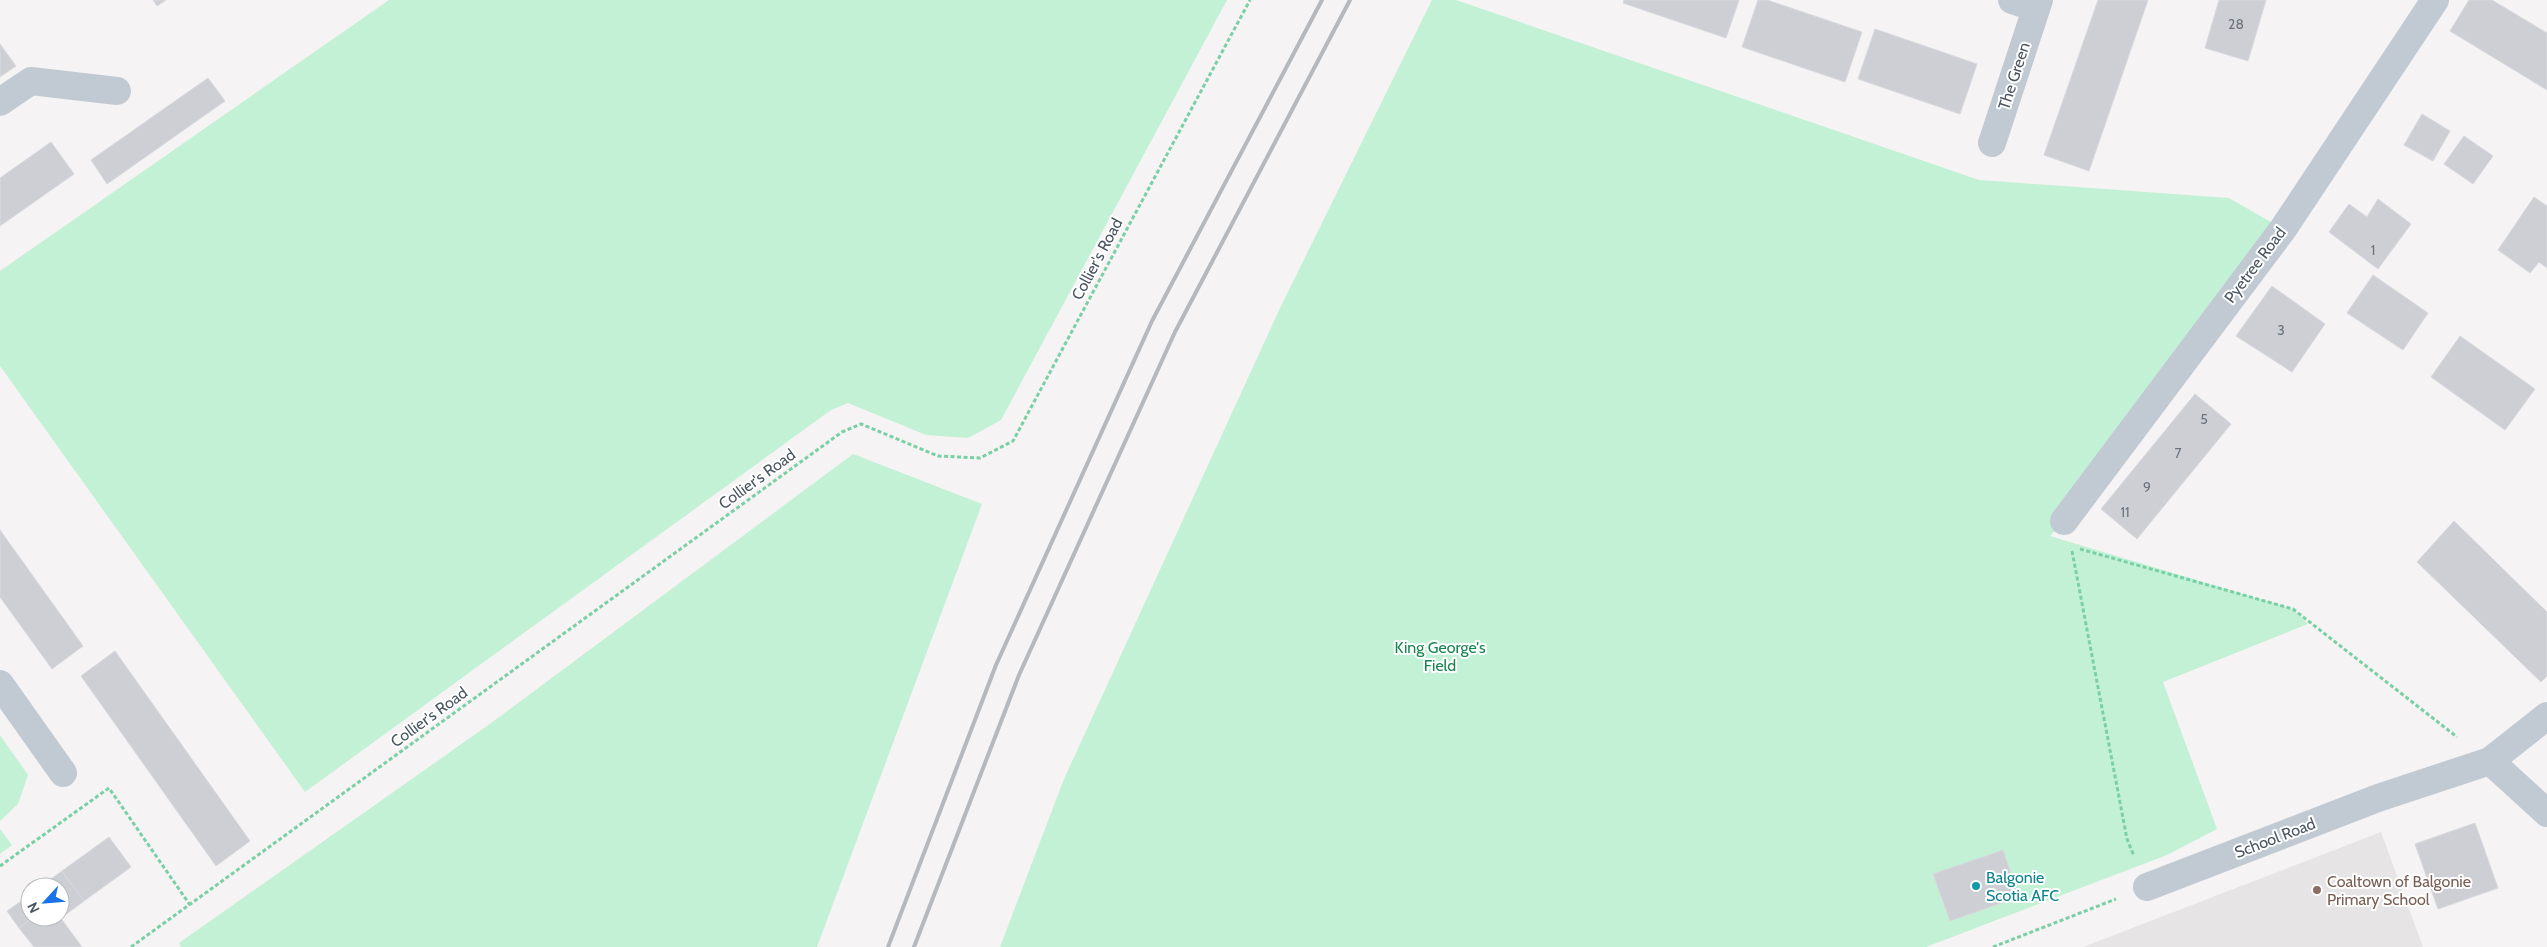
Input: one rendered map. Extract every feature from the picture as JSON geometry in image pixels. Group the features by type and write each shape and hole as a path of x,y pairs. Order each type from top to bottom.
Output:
{"street":[{"name":"Pyetree Road","path":"2064,521 2283,228 2435,0"},
{"name":"The Green","path":"1992,143 2029,3"},
{"path":"0,102 31,81 118,90"},
{"path":"0,684 63,773"},
{"name":"School Road","path":"2147,887 2378,798 2490,761 2547,716"},
{"path":"2490,761 2547,813"}],"path":[{"name":"Collier's Road","path":"131,947 842,432 861,424 938,456 972,458 980,458 1013,441 1250,0"},
{"path":"1994,947 2147,887 2127,839 2077,568 2071,546 2292,609 2490,761"},
{"path":"0,866 109,788 190,905"}],"shaded area":[{"name":"Coaltown of Balgonie Primary School","path":"2381,832 2423,947 2083,947"}],"green space":[{"path":"389,0 1227,0 1001,420 968,438 926,435 848,403 831,410 305,792 0,366 0,271"},
{"name":"King George's Field","path":"1432,0 1456,0 1979,180 2229,198 2283,229 2064,521 2050,536 2293,609 2308,624 2163,682 2217,829 2167,855 1926,947 1000,947 1064,779 1281,306"},
{"path":"853,454 982,504 817,947 181,947 179,943 487,726"},
{"path":"0,735 28,775 18,804 0,821"},
{"path":"0,829 12,845 0,854"}],"building":[{"path":"153,0 166,0 157,6"},
{"path":"1624,0 1739,0 1726,38 1623,3"},
{"path":"1758,0 1767,0 1862,32 1845,82 1742,47"},
{"path":"2098,0 2148,0 2089,171 2044,155"},
{"path":"2219,0 2266,0 2248,61 2205,48"},
{"path":"2469,0 2492,0 2547,33 2547,90 2450,31"},
{"path":"1875,29 1977,64 1960,114 1858,79"},
{"path":"0,44 16,66 0,77"},
{"path":"208,78 225,101 107,184 91,160"},
{"path":"2422,114 2450,131 2433,161 2404,145"},
{"path":"2464,136 2493,156 2473,184 2444,164"},
{"path":"51,142 74,174 0,226 0,178"},
{"path":"2534,197 2547,206 2547,268 2539,262 2530,273 2498,250"},
{"path":"2378,199 2411,224 2378,269 2329,232 2349,204 2367,217"},
{"path":"2373,275 2428,313 2403,350 2347,313"},
{"path":"2272,286 2325,324 2292,372 2236,336"},
{"path":"2460,336 2535,389 2505,430 2431,377"},
{"path":"2195,394 2231,424 2137,539 2101,509"},
{"path":"2454,521 2547,612 2547,676 2541,682 2417,562"},
{"path":"0,530 83,646 52,669 0,597"},
{"path":"115,651 250,841 216,866 81,676"},
{"path":"2475,823 2498,888 2438,909 2415,844"},
{"path":"109,837 131,867 84,901 70,882 70,877 66,877 62,871"},
{"name":"Balgonie Scotia AFC","path":"2003,850 2019,897 1950,921 1933,874"},
{"path":"62,871 66,877 54,877"},
{"path":"70,882 84,901 70,911"},
{"path":"20,902 20,927 19,928 7,911"},
{"path":"67,927 82,947 34,947 19,928"}],"railway":[{"path":"888,947 996,665 1152,321 1322,0"},
{"path":"914,947 1019,675 1175,332 1350,0"}],"place":[{"name":"Balgonie Scotia AFC","path":"1976,886"},
{"name":"Coaltown of Balgonie Primary School","path":"2317,890"}]}
